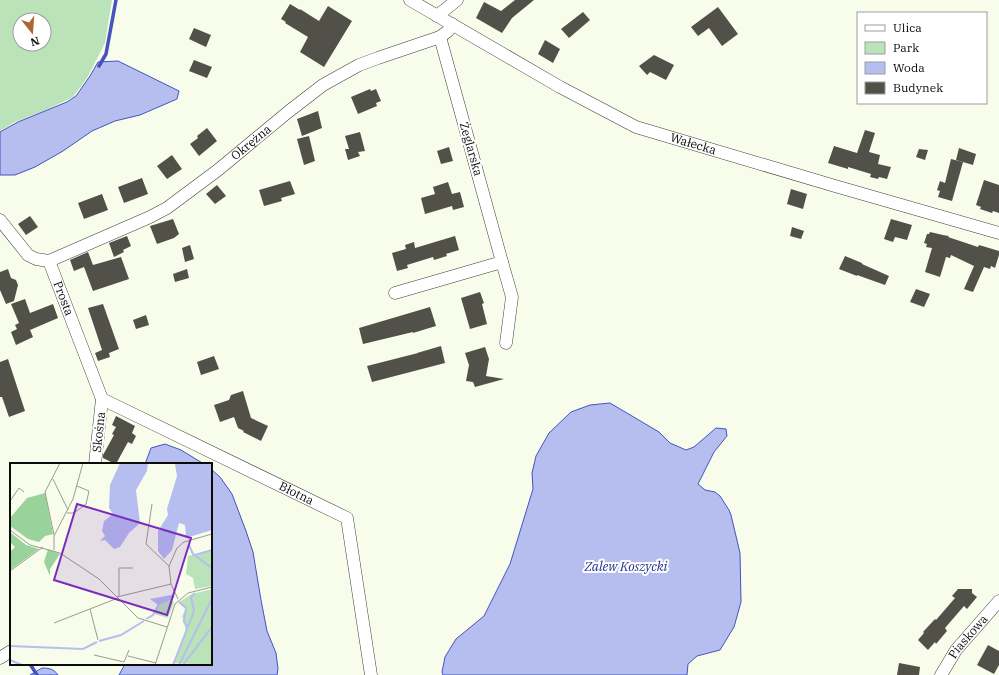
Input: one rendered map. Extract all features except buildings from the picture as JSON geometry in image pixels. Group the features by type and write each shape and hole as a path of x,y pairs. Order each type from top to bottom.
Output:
{"street":[{"name":"Wałecka","path":"410,0 560,87 636,127 999,233"},
{"path":"437,16 457,0"},
{"name":"Okrężna","path":"49,261 150,218 167,208 218,170 323,85 359,65 440,36 448,31 452,24"},
{"name":"Żeglarska","path":"440,36 512,297 506,343"},
{"path":"0,220 28,255 36,259 49,261"},
{"name":"Prosta","path":"49,261 102,399"},
{"path":"395,293 502,262"},
{"name":"Skośna","path":"95,463 102,399"},
{"name":"Błotna","path":"102,399 347,518 371,675"},
{"name":"Piaskowa","path":"940,675 956,650 999,601"},
{"path":"0,658 10,652"}],"green space":[{"path":"0,0 112,0 105,43 87,78 73,97 15,122 0,131"}],"water":[{"path":"118,61 179,91 177,99 140,115 115,121 92,131 63,151 35,167 15,175 0,175 0,132 18,122 67,102 76,96 98,62"},
{"name":"Zalew Koszycki","path":"610,403 659,432 670,443 686,450 694,447 716,428 726,429 727,436 714,452 698,484 705,490 715,492 720,496 729,510 740,553 741,602 734,627 720,650 697,656 688,664 687,675 443,675 442,672 445,657 456,639 484,616 510,564 533,489 532,473 536,456 549,433 571,412 590,405"},
{"path":"165,444 181,450 202,463 145,463 151,448"},
{"path":"212,470 220,477 232,494 253,552 267,631 276,653 278,669 277,675 119,675 124,665 212,665"},
{"path":"42,668 51,669 58,675 30,675"}],"waterway":[{"path":"99,66 106,54 116,0"},
{"path":"31,665 37,675"}]}
